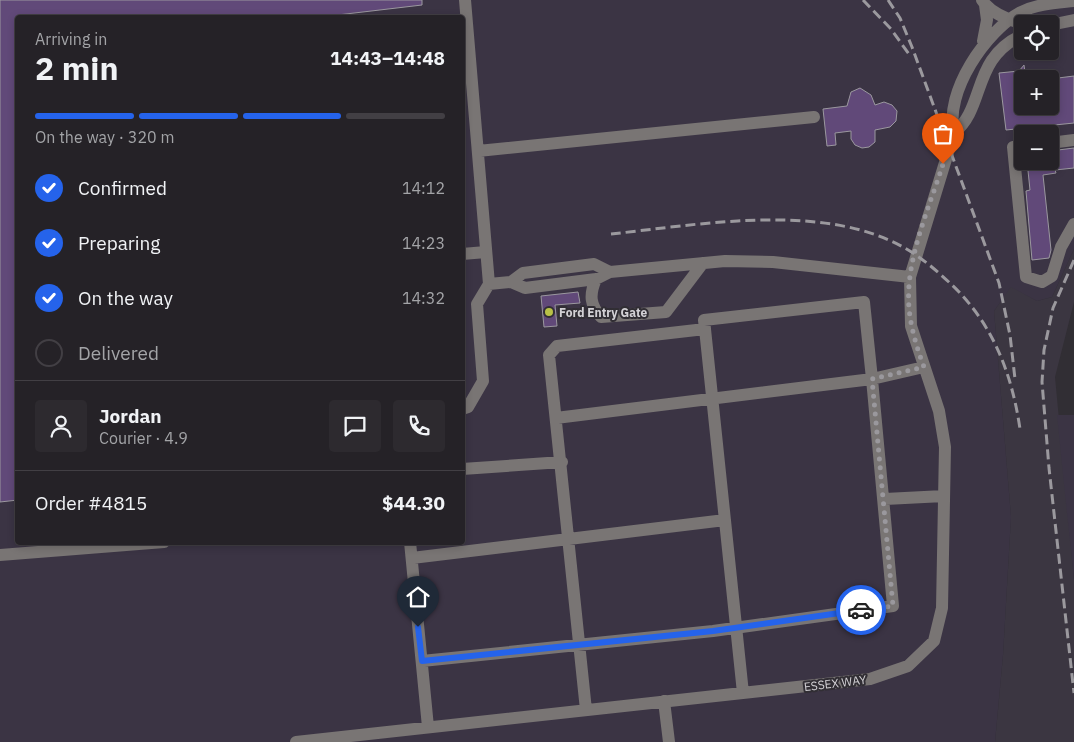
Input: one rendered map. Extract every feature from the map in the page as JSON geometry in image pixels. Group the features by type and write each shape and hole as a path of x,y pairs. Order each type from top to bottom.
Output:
{"street":[{"path":"465,0 489,284 477,304 483,381 468,407 465,408"},
{"path":"1056,15 1059,1"},
{"name":"ESSEX WAY","path":"296,742 870,679 908,666 934,641 942,608 945,447 939,411 911,326 909,306 910,277 954,133 951,119 963,79 980,49 992,34 1022,12 1059,1 1074,1"},
{"path":"983,2 1014,21"},
{"path":"980,49 986,36 987,20 983,2"},
{"path":"1059,22 1074,20"},
{"name":"ESSEX WAY","path":"954,133 965,124 988,66 1000,48 1014,40"},
{"path":"478,150 814,117"},
{"path":"1059,141 1074,140"},
{"path":"1015,170 1026,277 1042,282 1052,276 1061,247 1074,224"},
{"path":"465,254 486,252"},
{"path":"489,284 511,282 525,288 596,279 610,272 724,261 774,262 910,277"},
{"path":"596,279 590,299 594,310 601,317 666,312 703,263"},
{"path":"511,282 524,273 594,264 610,272"},
{"path":"422,661 580,646 737,628 893,606 864,302 704,320 725,520 737,628 744,693"},
{"path":"586,710 550,355 556,346 705,329"},
{"path":"556,418 872,379 924,367"},
{"path":"465,469 562,462"},
{"path":"884,499 944,496"},
{"path":"412,558 725,520"},
{"path":"0,556 74,546 96,545"},
{"path":"410,545 428,727"},
{"path":"664,701 669,742"}],"shaded area":[{"path":"0,0 1074,0 1074,249 1052,297 1037,301 1011,287 994,311 1011,517 1003,655 995,742 0,742"},
{"path":"1074,249 1074,302 1055,377 1074,579 1074,742 995,742 1003,655 1011,517 994,311 1011,286 1037,301 1052,297"},
{"path":"1057,415 1074,415 1074,579 1065,494"}],"building":[{"path":"0,0 422,0 422,5 337,15 15,15 15,500 0,502"},
{"path":"1014,72 1014,115 1059,115 1059,78 1074,76 1074,123 1014,125 1014,129 1006,130 999,73"},
{"path":"860,88 871,95 875,105 884,102 892,105 897,111 896,121 890,127 875,130 875,142 869,147 862,148 855,145 851,139 851,131 835,133 836,145 827,146 823,109 847,106 851,92"},
{"path":"1074,148 1074,168 1059,170 1059,150"},
{"path":"1028,170 1055,170 1056,173 1043,175 1051,250 1049,258 1032,260 1026,191 1030,190"},
{"name":"Ford Entry Gate","path":"578,292 580,303 555,305 557,326 544,327 541,296"}],"railway":[{"path":"863,0 891,29 911,57"},
{"path":"888,0 900,18 912,47 999,283 1010,335 1015,379"},
{"path":"611,234 752,220 789,220 825,223 859,230 891,241 916,255 938,272 979,316 1006,370 1020,429"},
{"path":"1074,260 1053,308 1044,350 1042,382 1049,468 1074,693"}],"way so far":[{"path":"861,610 893,606 872,379 924,367 911,326 909,306 910,277 915,254 943,164"}],"place":[{"name":"Ford Entry Gate","path":"549,312"}],"route":[{"path":"418,627 422,661 713,631 861,610"}]}
